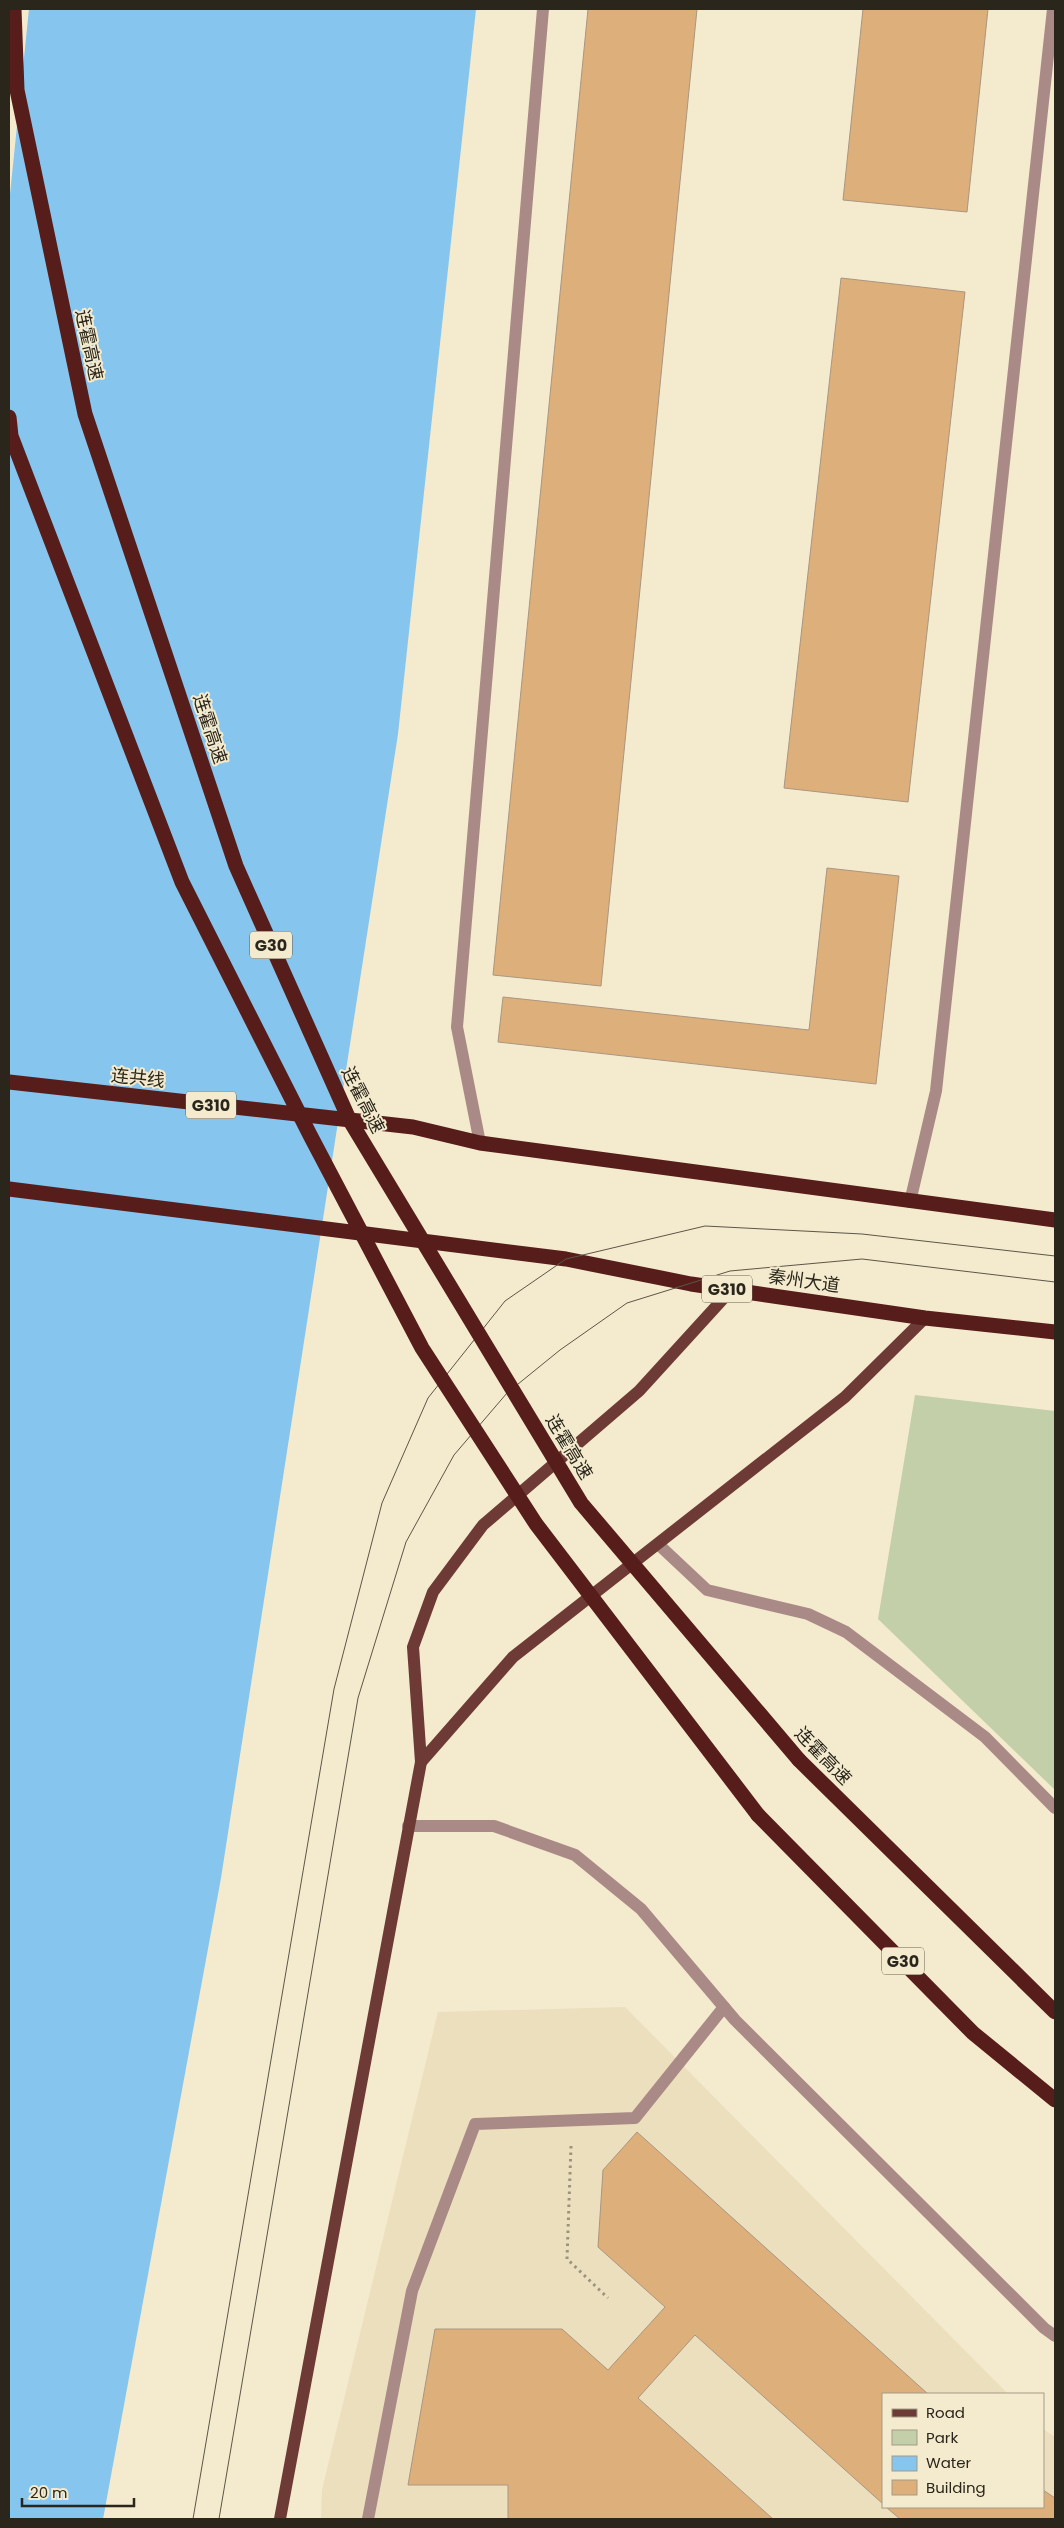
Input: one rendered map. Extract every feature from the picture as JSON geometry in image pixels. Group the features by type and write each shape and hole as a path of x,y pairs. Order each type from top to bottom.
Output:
{"highway":[{"name":"连霍高速","path":"14,9 17,90 85,414 236,866 349,1119 581,1504 799,1760 1055,2012"},
{"name":"G30","path":"9,417 11,436 182,882 305,1126 422,1348 536,1524 758,1815 973,2033 1055,2100"},
{"name":"连共线","path":"9,1082 413,1127 480,1143"},
{"name":"G310","path":"480,1143 1055,1220"},
{"name":"秦州大道","path":"9,1189 566,1258 691,1284 925,1318 1055,1332"}],"main road":[{"path":"280,2519 421,1762 413,1647 433,1592 483,1525 639,1391 732,1289"},
{"path":"421,1762 513,1657 845,1397 925,1318"}],"street":[{"path":"480,1143 457,1027 544,9"},
{"path":"910,1202 936,1091 1049,105 1053,9"},
{"path":"658,1544 707,1590 808,1614 846,1632 985,1737 1055,1808"},
{"path":"408,1826 494,1826 575,1855 641,1909 724,2006 1037,2321 1055,2336"},
{"path":"368,2519 412,2291 475,2124 635,2118 724,2006"}],"path":[{"path":"572,2120 567,2259 608,2298"}],"shaded area":[{"path":"625,2007 1007,2393 882,2393 882,2508 1044,2508 1044,2430 1055,2437 1055,2519 321,2519 322,2490 438,2012"}],"green space":[{"path":"915,1395 1055,1411 1055,1790 878,1619"}],"water":[{"path":"29,9 476,9 398,734 221,1878 103,2519 9,2519 9,204"}],"building":[{"path":"588,9 697,9 601,986 493,975"},
{"path":"863,9 988,9 967,212 843,200"},
{"path":"841,278 965,292 908,802 784,788"},
{"path":"827,868 899,876 876,1084 498,1042 503,997 809,1030"},
{"path":"637,2132 927,2393 882,2393 882,2503 695,2335 638,2398 773,2519 508,2519 508,2485 408,2485 435,2329 562,2329 608,2370 665,2307 598,2247 603,2170"},
{"path":"1044,2491 1055,2498 1055,2519 900,2519 887,2508 1044,2508"}],"tram line":[{"path":"193,2519 334,1689 382,1503 428,1398 505,1301 566,1259 705,1226 862,1234 1055,1256"},
{"path":"219,2519 358,1698 406,1542 454,1455 507,1393 560,1350 627,1303 730,1271 862,1259 1055,1282"}]}
